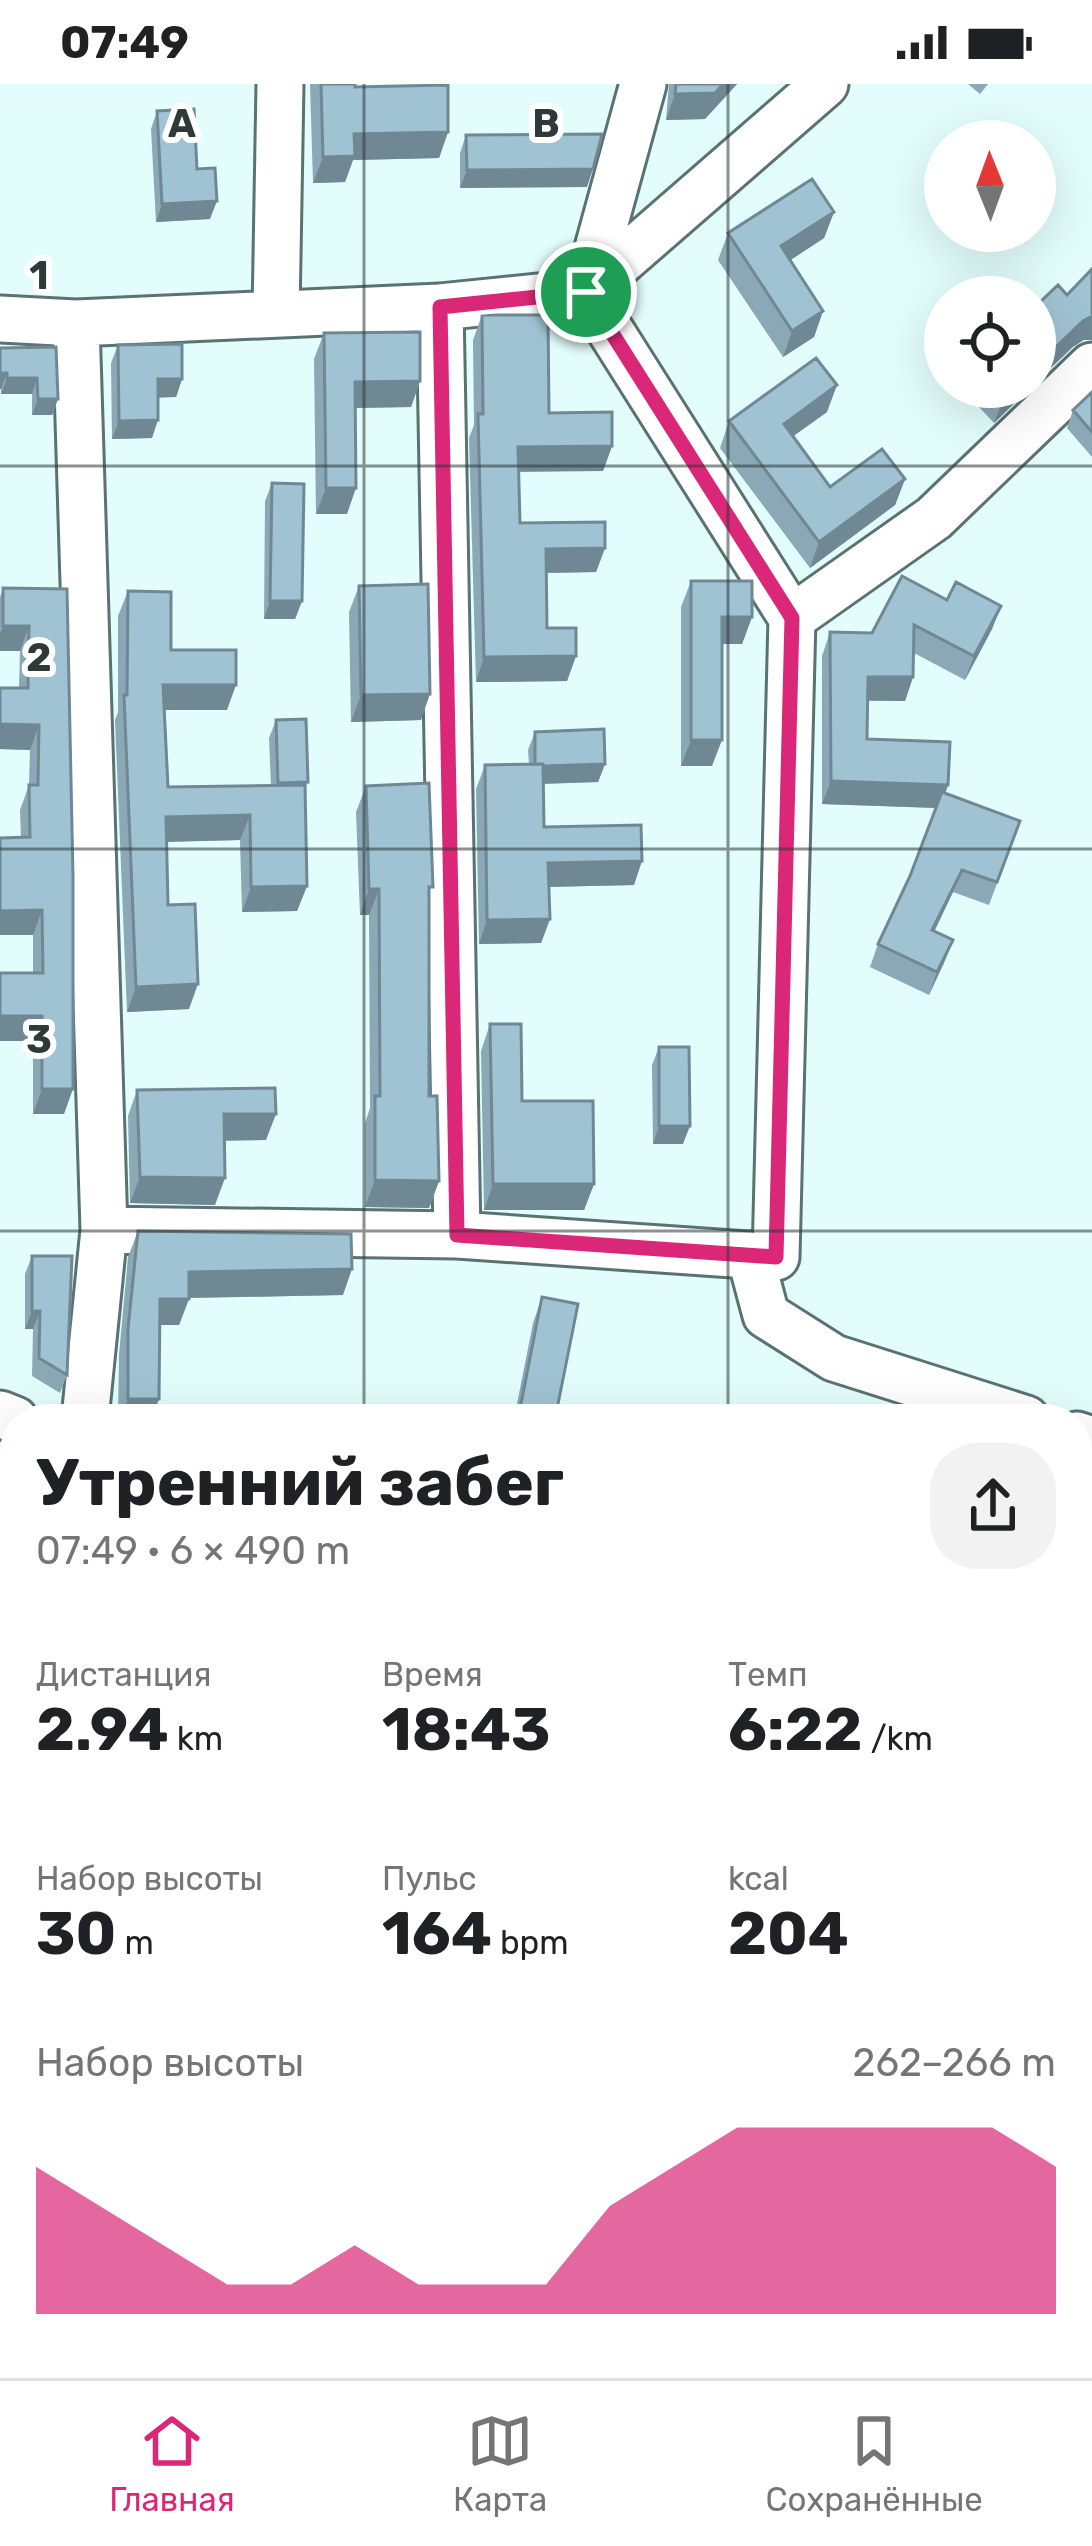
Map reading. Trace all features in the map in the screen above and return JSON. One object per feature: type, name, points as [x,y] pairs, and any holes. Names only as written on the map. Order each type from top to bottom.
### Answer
[{"type":"street","points":[[276,314],[280,84]]},
{"type":"street","points":[[104,1230],[457,1235],[776,1257],[792,618],[586,292],[643,84]]},
{"type":"street","points":[[0,319],[76,323],[440,307],[586,292],[825,84]]},
{"type":"street","points":[[440,307],[457,1235]]},
{"type":"street","points":[[76,323],[104,1230],[87,1404]]},
{"type":"street","points":[[792,618],[934,518],[1092,366]]},
{"type":"street","points":[[750,1256],[766,1315],[834,1358],[979,1404]]},
{"type":"building","points":[[321,84],[448,85],[448,132],[354,134],[355,156],[323,157]]},
{"type":"building","points":[[676,84],[723,84],[715,93],[675,94]]},
{"type":"building","points":[[194,109],[197,169],[215,168],[217,201],[162,204],[157,111]]},
{"type":"building","points":[[602,134],[593,169],[467,170],[466,135]]},
{"type":"building","points":[[812,179],[834,212],[781,246],[823,311],[792,331],[728,233]]},
{"type":"building","points":[[1092,269],[1092,316],[1056,347],[1056,287],[1067,295]]},
{"type":"building","points":[[482,315],[548,315],[549,413],[612,412],[612,446],[518,447],[520,523],[605,522],[605,548],[546,549],[547,628],[576,628],[576,656],[484,657],[478,414],[483,414]]},
{"type":"building","points":[[420,332],[420,381],[355,382],[356,488],[326,488],[324,333]]},
{"type":"building","points":[[182,344],[182,379],[158,379],[158,420],[119,421],[118,345]]},
{"type":"building","points":[[56,347],[58,399],[38,399],[37,378],[7,378],[7,373],[0,373],[0,348]]},
{"type":"building","points":[[816,358],[837,385],[784,424],[830,487],[882,449],[905,479],[819,542],[729,421]]},
{"type":"building","points":[[1092,392],[1092,432],[1073,410]]},
{"type":"building","points":[[272,483],[304,484],[302,601],[270,601]]},
{"type":"building","points":[[902,576],[947,600],[956,582],[1001,606],[974,656],[914,625],[913,677],[868,677],[867,739],[950,742],[948,785],[831,781],[830,632],[872,633]]},
{"type":"building","points":[[691,581],[752,581],[752,617],[722,617],[722,740],[691,740]]},
{"type":"building","points":[[428,584],[430,694],[361,695],[359,586]]},
{"type":"building","points":[[3,588],[67,589],[73,1089],[42,1089],[42,1016],[0,1016],[0,973],[43,973],[42,910],[0,911],[0,838],[30,837],[29,785],[38,785],[39,725],[0,724],[0,688],[28,688],[29,626],[3,626]]},
{"type":"building","points":[[128,591],[171,592],[171,650],[236,650],[236,685],[163,685],[168,787],[305,785],[307,886],[251,887],[250,815],[166,817],[168,905],[195,904],[198,984],[136,987],[124,695]]},
{"type":"building","points":[[306,719],[308,782],[278,783],[276,720]]},
{"type":"building","points":[[604,729],[605,764],[535,764],[535,732]]},
{"type":"building","points":[[543,764],[544,827],[641,825],[642,861],[548,863],[550,919],[487,920],[485,765]]},
{"type":"building","points":[[429,783],[433,887],[429,887],[429,1096],[437,1096],[439,1181],[375,1180],[375,1096],[380,1096],[379,889],[369,889],[366,786]]},
{"type":"building","points":[[942,792],[1020,821],[997,882],[962,870],[932,930],[953,940],[937,972],[878,944]]},
{"type":"building","points":[[490,1024],[521,1024],[522,1101],[593,1101],[594,1184],[493,1184]]},
{"type":"building","points":[[659,1047],[689,1047],[690,1126],[659,1126]]},
{"type":"building","points":[[275,1088],[276,1114],[224,1114],[225,1178],[140,1177],[137,1090]]},
{"type":"building","points":[[138,1231],[351,1234],[352,1269],[189,1272],[189,1299],[160,1299],[159,1399],[128,1399],[128,1329]]},
{"type":"building","points":[[32,1256],[72,1256],[67,1375],[39,1358],[40,1311],[32,1311]]},
{"type":"building","points":[[542,1297],[578,1304],[558,1404],[521,1404]]},
{"type":"route","points":[[586,292],[792,618],[776,1257],[457,1235],[440,307],[586,292]]}]
